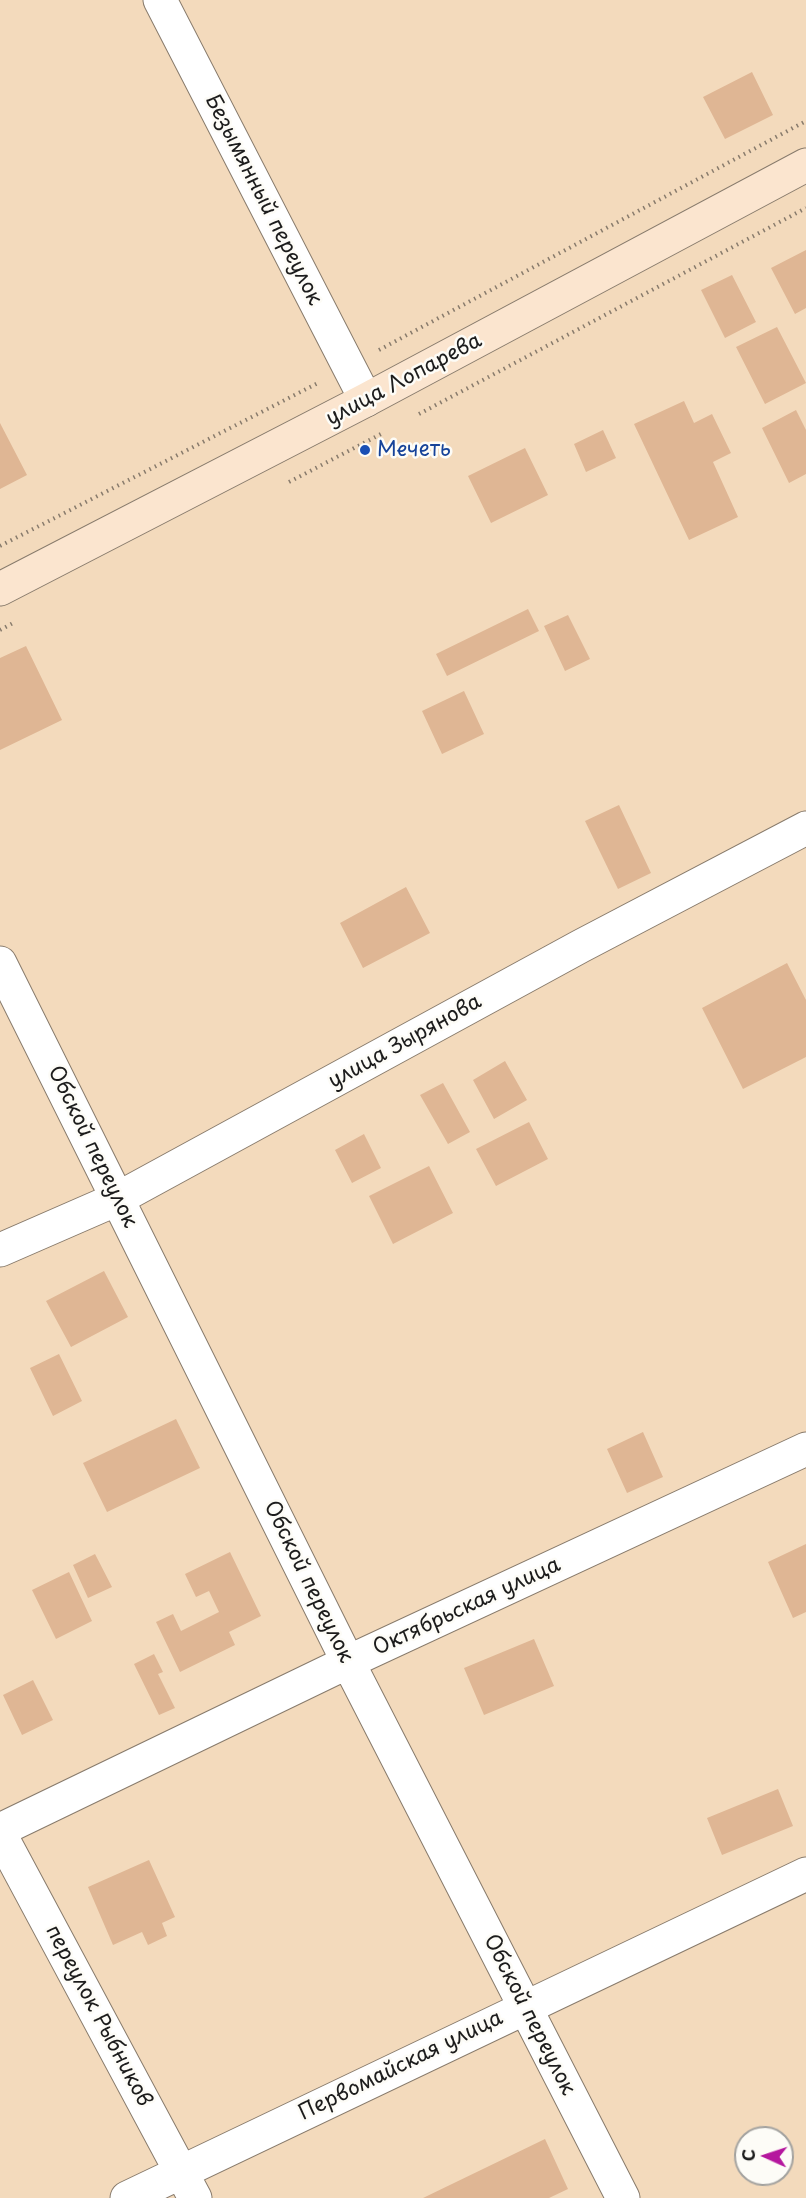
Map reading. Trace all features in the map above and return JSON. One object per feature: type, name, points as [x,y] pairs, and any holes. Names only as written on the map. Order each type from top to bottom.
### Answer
[{"type":"main road","name":"улица Лопарева","points":[[0,589],[366,400],[806,165]]},
{"type":"street","name":"Безымянный переулок","points":[[160,0],[366,400]]},
{"type":"street","name":"улица Зырянова","points":[[0,1250],[117,1198],[581,946],[806,828]]},
{"type":"street","name":"Обской переулок","points":[[0,963],[348,1662],[526,2006],[622,2198]]},
{"type":"street","name":"Октябрьская улица","points":[[0,1830],[348,1662],[806,1449]]},
{"type":"street","name":"переулок Рыбников","points":[[0,1834],[188,2185]]},
{"type":"street","name":"Первомайская улица","points":[[127,2198],[188,2185],[526,2006],[806,1874]]},
{"type":"path","points":[[0,546],[349,367],[806,121]]},
{"type":"building","points":[[752,72],[773,115],[725,139],[703,97]]},
{"type":"building","points":[[806,250],[806,308],[795,314],[771,268]]},
{"type":"building","points":[[732,275],[756,322],[725,338],[701,290]]},
{"type":"building","points":[[777,327],[806,383],[765,404],[736,347]]},
{"type":"building","points":[[684,401],[694,423],[712,414],[731,453],[713,462],[738,517],[689,540],[634,424]]},
{"type":"building","points":[[796,410],[806,430],[806,474],[789,483],[762,428]]},
{"type":"building","points":[[0,423],[27,475],[0,489]]},
{"type":"building","points":[[603,430],[616,458],[586,472],[574,444]]},
{"type":"building","points":[[525,448],[548,495],[491,523],[468,476]]},
{"type":"building","points":[[528,609],[539,631],[447,676],[436,654]]},
{"type":"building","points":[[568,615],[590,659],[565,671],[544,626]]},
{"type":"building","points":[[26,646],[62,720],[0,750],[0,658]]},
{"type":"building","points":[[464,691],[484,734],[442,754],[422,711]]},
{"type":"building","points":[[619,805],[651,873],[618,889],[585,821]]},
{"type":"building","points":[[406,887],[430,933],[363,968],[340,923]]},
{"type":"building","points":[[787,963],[806,1000],[806,1057],[743,1089],[702,1008]]},
{"type":"building","points":[[505,1061],[527,1100],[494,1119],[473,1080]]},
{"type":"building","points":[[443,1083],[470,1132],[448,1144],[420,1095]]},
{"type":"building","points":[[529,1122],[548,1159],[496,1186],[476,1149]]},
{"type":"building","points":[[364,1134],[381,1168],[352,1183],[335,1150]]},
{"type":"building","points":[[429,1166],[453,1213],[393,1244],[369,1196]]},
{"type":"building","points":[[104,1271],[128,1317],[71,1347],[46,1301]]},
{"type":"building","points":[[59,1354],[82,1401],[53,1416],[30,1368]]},
{"type":"building","points":[[176,1419],[200,1468],[107,1512],[83,1463]]},
{"type":"building","points":[[643,1432],[663,1477],[627,1493],[607,1449]]},
{"type":"building","points":[[806,1544],[806,1612],[793,1618],[768,1562]]},
{"type":"building","points":[[230,1552],[261,1616],[229,1632],[235,1645],[180,1672],[156,1622],[173,1614],[181,1631],[219,1612],[209,1591],[196,1597],[185,1574]]},
{"type":"building","points":[[95,1554],[112,1587],[88,1598],[73,1565]]},
{"type":"building","points":[[69,1572],[92,1621],[56,1639],[32,1590]]},
{"type":"building","points":[[534,1639],[554,1686],[484,1715],[464,1668]]},
{"type":"building","points":[[154,1654],[163,1672],[158,1674],[175,1708],[159,1715],[134,1664]]},
{"type":"building","points":[[33,1680],[53,1720],[22,1735],[3,1695]]},
{"type":"building","points":[[778,1789],[793,1826],[722,1855],[707,1818]]},
{"type":"building","points":[[149,1860],[175,1917],[162,1923],[167,1936],[148,1945],[142,1932],[113,1945],[88,1887]]},
{"type":"building","points":[[545,2139],[568,2189],[549,2198],[423,2198]]},
{"type":"place","name":"Мечеть","points":[[365,450]]}]
